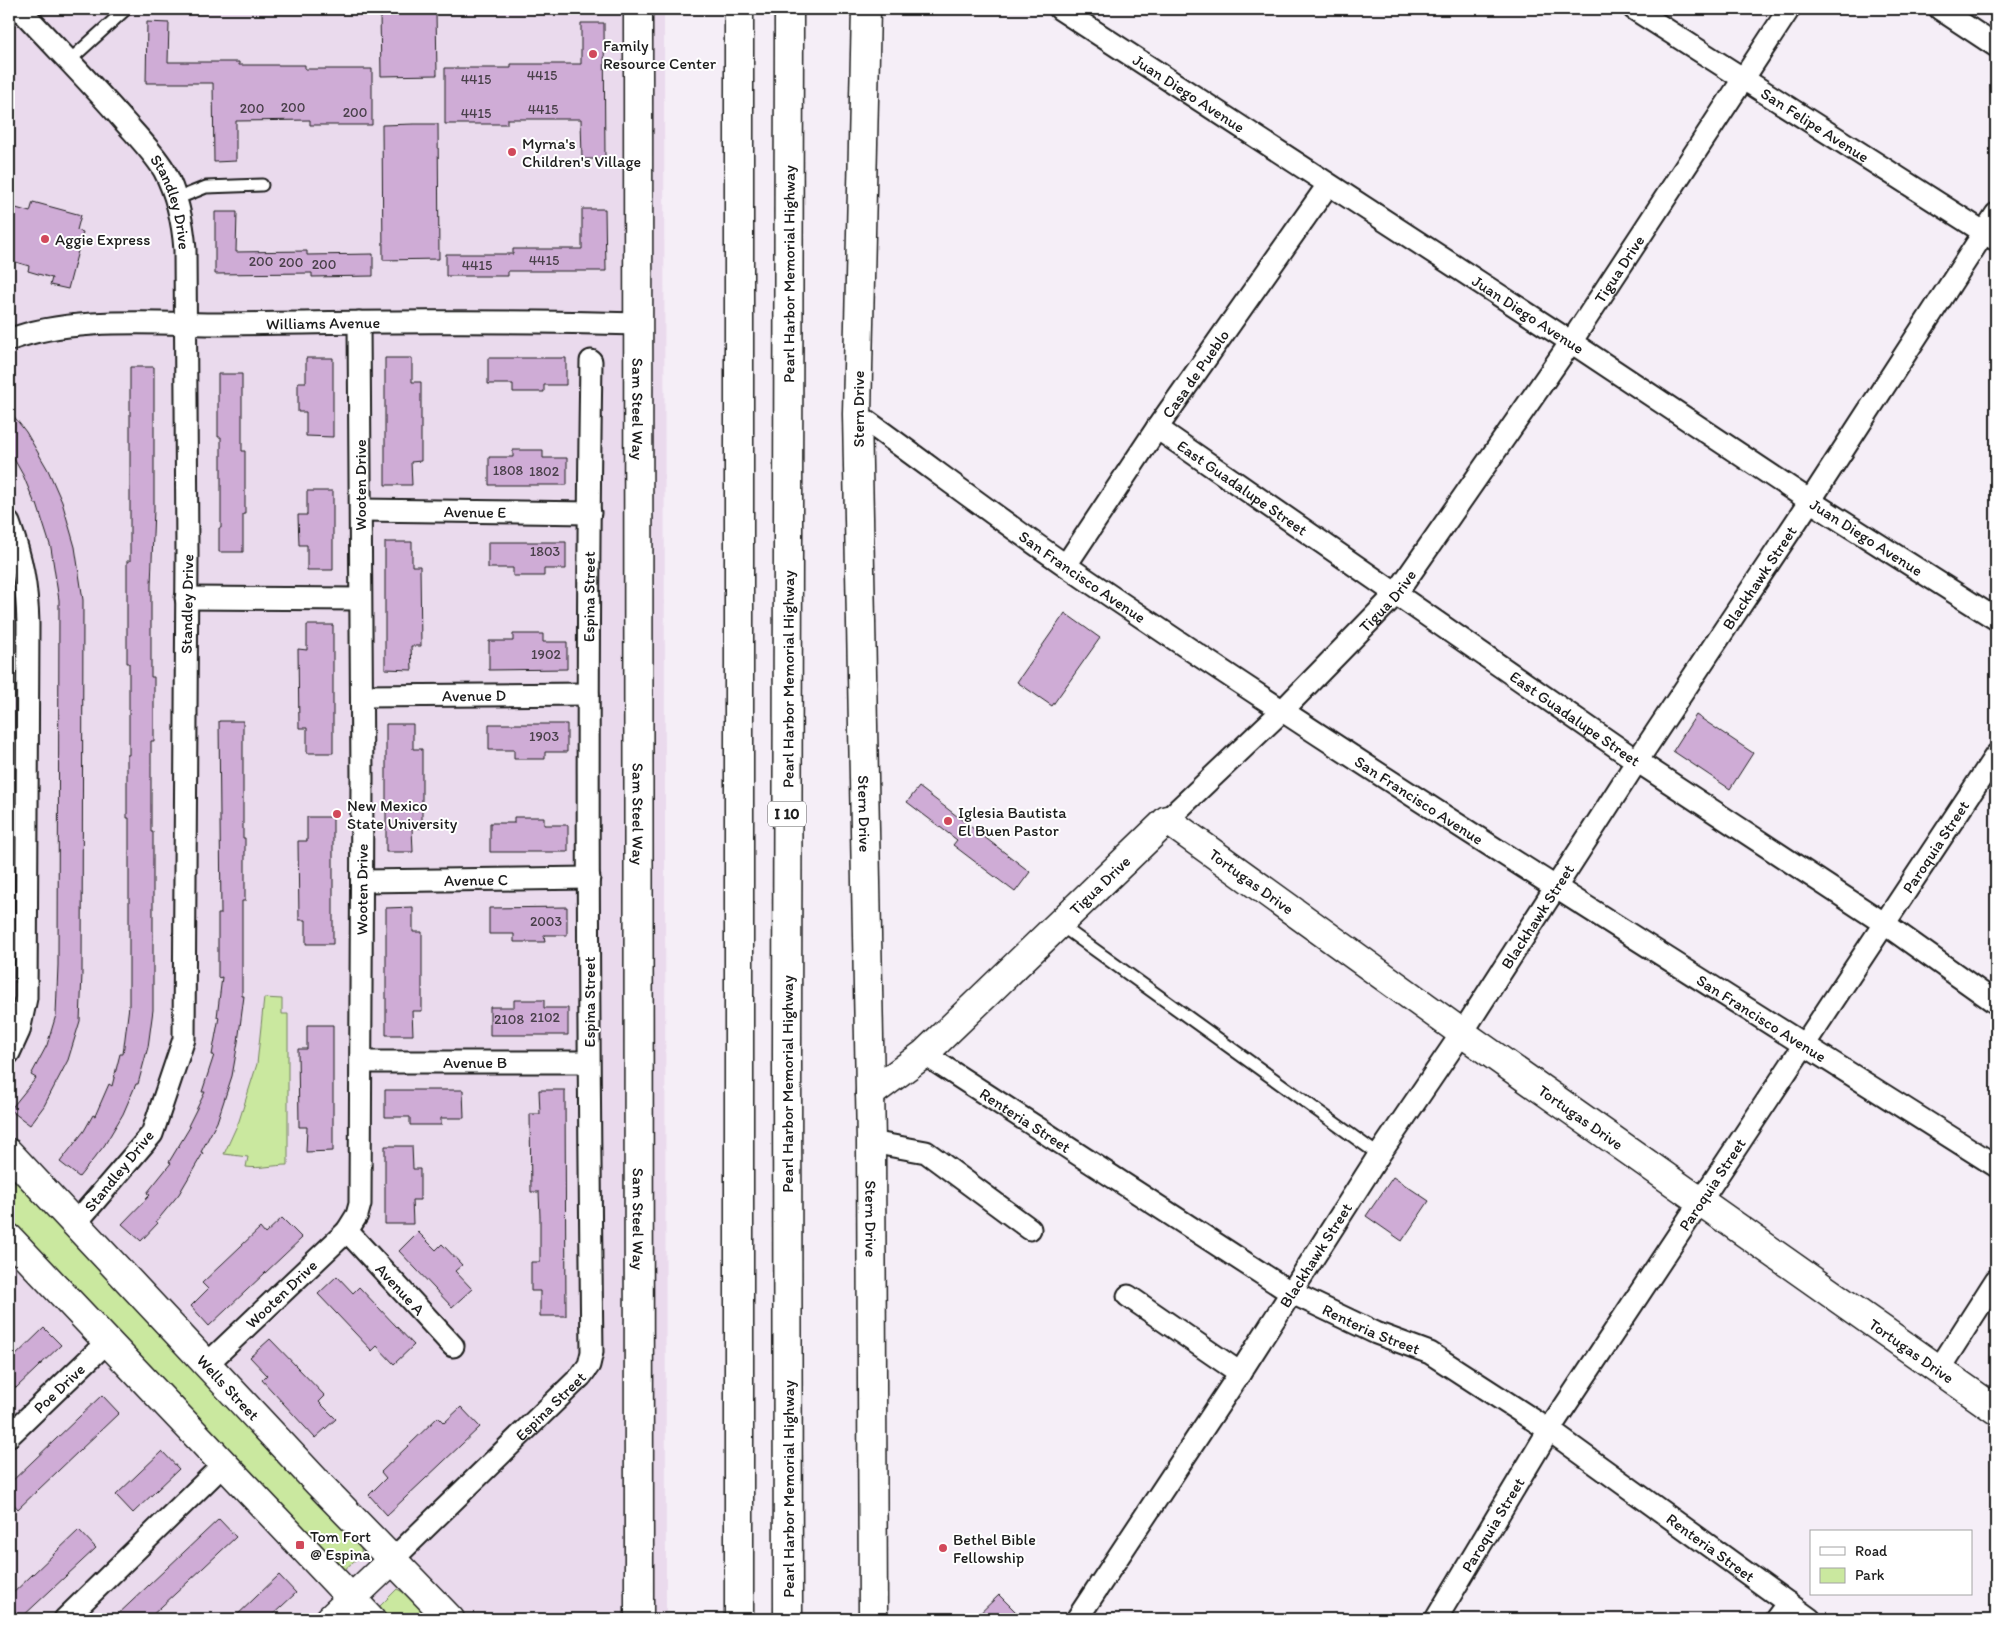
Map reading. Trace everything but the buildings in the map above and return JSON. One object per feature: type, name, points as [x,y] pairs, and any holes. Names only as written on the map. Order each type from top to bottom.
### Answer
[{"type":"main road","name":"Sam Steel Way","points":[[638,9],[639,1619]]},
{"type":"main road","points":[[739,9],[739,1619]]},
{"type":"main road","name":"Pearl Harbor Memorial Highway","points":[[788,1619],[789,9]]},
{"type":"main road","name":"Stern Drive","points":[[866,9],[857,414],[871,1142],[873,1619]]},
{"type":"main road","name":"Tigua Drive","points":[[870,1094],[924,1054],[1167,820]]},
{"type":"main road","name":"Tortugas Drive","points":[[1167,820],[1462,1033],[1996,1410]]},
{"type":"main road","name":"Wells Street","points":[[9,1153],[206,1364],[450,1619]]},
{"type":"main road","points":[[9,1238],[371,1619]]},
{"type":"main road","points":[[330,1619],[392,1560]]},
{"type":"street","name":"Standley Drive","points":[[20,9],[152,153],[164,170],[181,215],[186,250],[184,1039],[152,1134],[75,1224]]},
{"type":"street","name":"San Felipe Avenue","points":[[1634,9],[1990,236]]},
{"type":"street","name":"Tigua Drive","points":[[1167,820],[1282,711],[1396,594],[1570,342],[1789,9]]},
{"type":"street","points":[[1940,9],[1996,46]]},
{"type":"street","name":"Juan Diego Avenue","points":[[1073,12],[1328,185],[1810,501],[1996,619]]},
{"type":"street","name":"Casa de Pueblo","points":[[1066,565],[1157,428],[1328,185]]},
{"type":"street","name":"Blackhawk Street","points":[[1077,1619],[1240,1373],[1379,1155],[1462,1033],[1637,761],[1810,501],[1990,236],[1996,214]]},
{"type":"street","name":"Williams Avenue","points":[[9,340],[27,333],[60,327],[105,324],[359,322],[638,324]]},
{"type":"street","name":"Wooten Drive","points":[[206,1364],[347,1231],[357,1215],[360,1204],[362,696],[359,322]]},
{"type":"street","name":"Espina Street","points":[[392,1560],[581,1376],[589,1365],[592,1352],[588,1062],[588,694],[591,361]]},
{"type":"street","name":"San Francisco Avenue","points":[[857,414],[1066,565],[1282,711],[1554,888],[1996,1166]]},
{"type":"street","name":"East Guadalupe Street","points":[[1157,428],[1637,761],[1885,924],[1996,1003]]},
{"type":"street","name":"Avenue E","points":[[361,510],[590,513]]},
{"type":"street","points":[[9,522],[20,552],[27,587],[28,634],[26,998],[19,1031],[9,1053]]},
{"type":"street","points":[[186,598],[360,599]]},
{"type":"street","name":"Avenue D","points":[[362,696],[588,694]]},
{"type":"street","name":"Paroquia Street","points":[[1436,1619],[1550,1430],[1996,755]]},
{"type":"street","name":"Avenue C","points":[[362,881],[589,878]]},
{"type":"street","name":"Renteria Street","points":[[924,1054],[1290,1292],[1376,1333],[1430,1353],[1550,1430],[1782,1611],[1810,1619]]},
{"type":"street","name":"Avenue B","points":[[361,1062],[588,1062]]},
{"type":"street","points":[[871,1142],[926,1152],[1030,1229]]},
{"type":"street","name":"Avenue A","points":[[347,1231],[453,1346]]},
{"type":"street","points":[[1939,1368],[1996,1280]]},
{"type":"street","points":[[1128,1296],[1240,1373]]},
{"type":"street","name":"Poe Drive","points":[[9,1436],[108,1341]]},
{"type":"street","points":[[65,1619],[224,1464]]},
{"type":"lane","points":[[69,61],[126,9]]},
{"type":"lane","points":[[176,199],[206,187],[262,184]]},
{"type":"lane","points":[[1059,924],[1379,1155]]},
{"type":"shaded area","name":"New Mexico State University","points":[[9,9],[664,9],[666,1619],[9,1619]]},
{"type":"green space","points":[[264,998],[282,999],[282,1014],[288,1014],[288,1165],[246,1167],[248,1157],[224,1154],[239,1121],[257,1064]]},
{"type":"green space","points":[[9,1173],[360,1545],[362,1554],[343,1571],[338,1569],[9,1221]]},
{"type":"green space","points":[[397,1589],[407,1594],[431,1619],[385,1619],[379,1607]]},
{"type":"place","name":"Family Resource Center","points":[[593,54]]},
{"type":"place","name":"Myrna's Children's Village","points":[[512,152]]},
{"type":"place","name":"Aggie Express","points":[[45,239]]},
{"type":"place","name":"New Mexico State University","points":[[337,814]]},
{"type":"place","name":"Iglesia Bautista El Buen Pastor","points":[[948,821]]},
{"type":"place","name":"Tom Fort @ Espina","points":[[300,1545]]},
{"type":"place","name":"Bethel Bible Fellowship","points":[[943,1548]]}]
